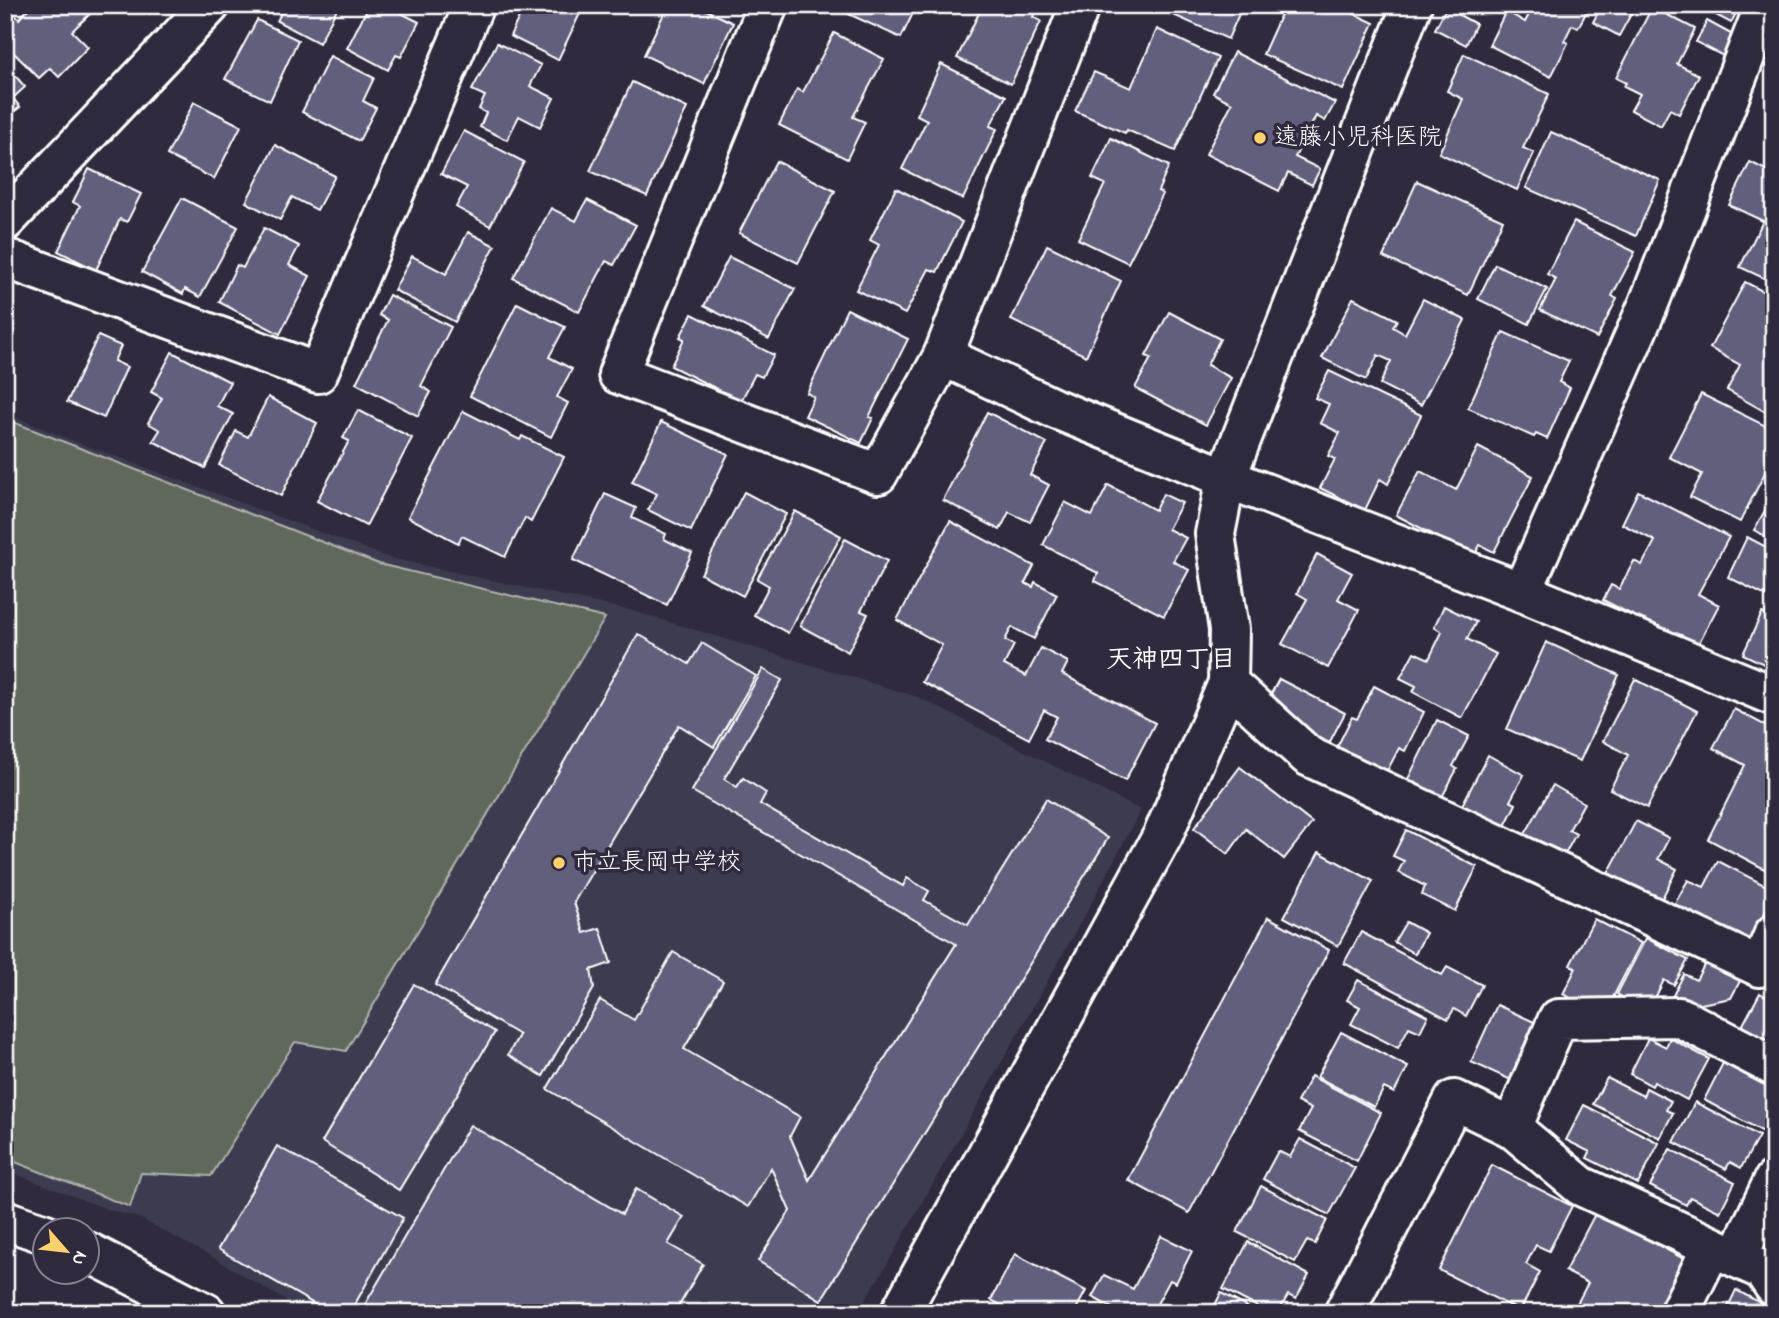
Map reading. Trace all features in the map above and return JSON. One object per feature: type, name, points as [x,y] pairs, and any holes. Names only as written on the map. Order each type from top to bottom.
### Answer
[{"type":"street","points":[[5,221],[210,5]]},
{"type":"street","points":[[5,258],[318,373],[474,5]]},
{"type":"street","points":[[768,5],[618,374],[878,474],[943,356],[1080,5]]},
{"type":"street","points":[[900,1313],[1163,835],[1228,683],[1229,630],[1215,534],[1226,478],[1412,5]]},
{"type":"street","points":[[1521,592],[1649,303],[1765,5]]},
{"type":"street","points":[[943,356],[1053,408],[1521,592],[1774,696]]},
{"type":"street","points":[[1228,683],[1308,756],[1760,967],[1774,934]]},
{"type":"street","points":[[1512,1128],[1558,1019],[1679,1017],[1774,1066]]},
{"type":"street","points":[[1344,1313],[1454,1100],[1512,1128],[1581,1186],[1763,1270],[1774,1286]]},
{"type":"street","points":[[1679,1313],[1774,1181]]},
{"type":"street","points":[[5,1220],[32,1229]]},
{"type":"street","points":[[102,1259],[206,1313]]},
{"type":"shaded area","name":"市立長岡中学校","points":[[5,413],[390,558],[633,611],[918,697],[1141,810],[1085,915],[857,1313],[306,1313],[216,1259],[139,1218],[109,1210],[5,1170]]},
{"type":"green space","points":[[5,419],[379,564],[605,618],[346,1051],[295,1042],[211,1176],[141,1173],[130,1207],[5,1158]]},
{"type":"building","points":[[32,5],[84,5],[91,13],[72,31],[88,47],[59,77],[50,68],[39,78],[5,44],[5,10],[8,7],[19,19]]},
{"type":"building","points":[[285,5],[339,5],[319,43],[277,21]]},
{"type":"building","points":[[369,5],[405,5],[401,13],[419,22],[401,57],[396,55],[388,70],[347,48]]},
{"type":"building","points":[[515,5],[584,5],[558,60],[510,36],[522,11]]},
{"type":"building","points":[[668,5],[696,5],[733,23],[704,84],[644,55]]},
{"type":"building","points":[[829,5],[917,5],[901,38]]},
{"type":"building","points":[[975,5],[1038,5],[1033,17],[1041,21],[1011,84],[957,58],[980,11],[973,8]]},
{"type":"building","points":[[1243,5],[1228,39],[1155,7]]},
{"type":"building","points":[[1285,5],[1346,5],[1344,9],[1374,23],[1343,90],[1263,54]]},
{"type":"building","points":[[1534,5],[1590,5],[1578,28],[1572,25],[1564,41],[1568,43],[1551,77],[1489,45],[1506,11],[1525,22]]},
{"type":"building","points":[[1602,5],[1636,5],[1619,36],[1593,22]]},
{"type":"building","points":[[1697,5],[1740,5],[1731,23]]},
{"type":"building","points":[[1652,7],[1695,29],[1677,64],[1699,75],[1679,114],[1670,109],[1661,126],[1631,110],[1640,94],[1624,86],[1626,83],[1616,78]]},
{"type":"building","points":[[1446,8],[1476,24],[1466,45],[1435,29]]},
{"type":"building","points":[[257,20],[298,40],[270,101],[225,79]]},
{"type":"building","points":[[1707,21],[1740,39],[1729,59],[1696,42]]},
{"type":"building","points":[[1157,29],[1218,58],[1175,151],[1075,111],[1094,72],[1131,88]]},
{"type":"building","points":[[834,33],[884,59],[853,117],[865,122],[847,159],[779,125],[797,89],[803,92]]},
{"type":"building","points":[[497,43],[541,65],[530,86],[554,98],[540,127],[519,116],[507,140],[480,127],[486,113],[479,109],[485,96],[472,90]]},
{"type":"building","name":"遠藤小児科医院","points":[[1234,52],[1335,103],[1325,121],[1316,116],[1295,157],[1320,169],[1312,185],[1288,173],[1279,191],[1206,154],[1232,103],[1213,93]]},
{"type":"building","points":[[1464,54],[1549,94],[1523,148],[1534,153],[1517,190],[1439,153],[1463,99],[1447,91]]},
{"type":"building","points":[[330,56],[374,78],[363,101],[376,108],[359,141],[302,112]]},
{"type":"building","points":[[5,64],[25,87],[13,98],[20,107],[5,119]]},
{"type":"building","points":[[941,64],[1006,96],[990,126],[997,129],[963,199],[902,169],[927,120],[917,115]]},
{"type":"building","points":[[632,82],[687,108],[647,196],[590,171]]},
{"type":"building","points":[[194,102],[241,126],[214,179],[167,155]]},
{"type":"building","points":[[464,131],[524,162],[490,226],[456,207],[467,187],[441,174]]},
{"type":"building","points":[[1551,132],[1660,180],[1636,236],[1526,188]]},
{"type":"building","points":[[1111,138],[1169,166],[1158,191],[1163,194],[1128,263],[1078,239],[1105,184],[1092,178]]},
{"type":"building","points":[[275,145],[335,176],[317,210],[292,197],[280,220],[246,202]]},
{"type":"building","points":[[776,161],[835,191],[798,263],[739,233]]},
{"type":"building","points":[[1750,162],[1774,174],[1774,283],[1740,267],[1763,221],[1729,205]]},
{"type":"building","points":[[89,169],[141,194],[127,222],[120,219],[96,270],[58,251],[80,206],[73,202]]},
{"type":"building","points":[[1417,181],[1503,220],[1468,295],[1383,257]]},
{"type":"building","points":[[896,188],[962,222],[937,272],[929,269],[905,314],[856,290],[879,245],[870,240]]},
{"type":"building","points":[[182,198],[238,227],[200,297],[185,289],[183,294],[142,272]]},
{"type":"building","points":[[587,200],[636,225],[614,265],[606,261],[579,312],[513,278],[551,208],[576,221]]},
{"type":"building","points":[[1574,222],[1635,252],[1612,296],[1617,299],[1597,338],[1540,310],[1556,279],[1547,274]]},
{"type":"building","points":[[264,228],[299,246],[289,265],[310,276],[280,334],[219,302],[237,265],[243,268]]},
{"type":"building","points":[[468,232],[495,246],[455,322],[394,290],[412,256],[446,274]]},
{"type":"building","points":[[1047,245],[1121,281],[1086,356],[1011,320]]},
{"type":"building","points":[[729,257],[795,289],[769,339],[704,306]]},
{"type":"building","points":[[1495,264],[1547,289],[1529,324],[1478,299]]},
{"type":"building","points":[[1745,282],[1774,297],[1774,405],[1769,414],[1727,390],[1740,365],[1710,348]]},
{"type":"building","points":[[389,295],[451,327],[421,386],[431,392],[418,416],[356,383],[388,320],[379,315]]},
{"type":"building","points":[[1353,298],[1397,320],[1393,327],[1405,334],[1423,299],[1465,320],[1421,405],[1380,384],[1391,361],[1378,355],[1366,380],[1322,358]]},
{"type":"building","points":[[517,303],[565,327],[549,357],[572,369],[557,397],[568,403],[551,437],[470,396]]},
{"type":"building","points":[[847,309],[908,339],[869,417],[873,418],[861,443],[805,416],[814,397],[807,393]]},
{"type":"building","points":[[1169,312],[1220,339],[1207,365],[1231,378],[1206,425],[1135,388],[1151,358],[1146,356]]},
{"type":"building","points":[[692,314],[774,355],[762,377],[755,374],[741,401],[671,366],[684,339],[680,337]]},
{"type":"building","points":[[1503,332],[1569,361],[1559,382],[1570,388],[1547,439],[1536,434],[1534,437],[1468,408]]},
{"type":"building","points":[[98,336],[121,346],[114,361],[127,367],[104,418],[67,402]]},
{"type":"building","points":[[172,352],[230,382],[217,406],[233,414],[205,468],[153,441],[160,430],[148,423],[162,398],[151,392]]},
{"type":"building","points":[[1329,371],[1421,415],[1388,484],[1380,479],[1365,510],[1320,488],[1335,459],[1328,456],[1340,433],[1320,423],[1329,404],[1315,398]]},
{"type":"building","points":[[1701,394],[1774,430],[1774,455],[1740,522],[1690,497],[1702,474],[1669,457]]},
{"type":"building","points":[[268,397],[317,423],[281,496],[219,465],[236,431],[248,437]]},
{"type":"building","points":[[358,410],[412,438],[366,526],[317,501],[349,441],[343,438]]},
{"type":"building","points":[[463,411],[520,440],[522,436],[564,457],[531,522],[525,518],[505,557],[462,536],[458,543],[408,517]]},
{"type":"building","points":[[987,412],[1047,443],[1030,475],[1049,485],[1030,522],[1009,512],[1000,530],[943,500]]},
{"type":"building","points":[[661,422],[728,454],[691,531],[648,510],[657,494],[632,482]]},
{"type":"building","points":[[1478,447],[1533,476],[1494,552],[1480,545],[1474,556],[1396,515],[1420,471],[1456,490]]},
{"type":"building","points":[[1108,485],[1155,510],[1163,494],[1182,503],[1168,529],[1186,538],[1173,561],[1189,570],[1164,616],[1095,581],[1098,573],[1043,545],[1065,502],[1092,516]]},
{"type":"building","points":[[1638,491],[1729,537],[1698,594],[1719,605],[1696,648],[1603,600],[1611,585],[1619,589],[1634,561],[1642,565],[1655,541],[1622,524]]},
{"type":"building","points":[[744,492],[786,514],[743,596],[701,574]]},
{"type":"building","points":[[605,494],[636,508],[632,518],[666,534],[664,539],[692,553],[667,605],[573,560]]},
{"type":"building","points":[[1774,497],[1774,541],[1754,530]]},
{"type":"building","points":[[795,511],[841,536],[788,633],[754,615],[769,586],[757,579]]},
{"type":"building","points":[[950,521],[1034,566],[1025,583],[1033,587],[1035,582],[1057,594],[1034,639],[1012,627],[1005,640],[1014,645],[1004,665],[1026,676],[1041,648],[1068,662],[1062,674],[1155,723],[1125,781],[1045,739],[1057,717],[1044,710],[1029,739],[922,682],[942,645],[897,620]]},
{"type":"building","points":[[1747,537],[1774,551],[1774,600],[1728,577]]},
{"type":"building","points":[[845,539],[887,561],[861,611],[868,614],[848,652],[800,626]]},
{"type":"building","points":[[1317,554],[1352,573],[1338,599],[1359,610],[1328,668],[1282,644],[1307,599],[1297,593]]},
{"type":"building","points":[[1444,606],[1476,622],[1467,639],[1496,654],[1462,718],[1413,692],[1416,686],[1400,678],[1414,652],[1429,659],[1442,632],[1434,627]]},
{"type":"building","points":[[1762,613],[1774,618],[1774,669],[1743,654]]},
{"type":"building","points":[[638,634],[689,664],[702,643],[756,676],[714,747],[679,725],[574,902],[584,933],[600,928],[611,963],[591,970],[594,988],[543,1076],[508,1055],[519,1035],[435,985]]},
{"type":"building","points":[[1546,642],[1619,675],[1580,761],[1507,729]]},
{"type":"building","points":[[763,669],[782,680],[724,779],[737,787],[743,778],[766,793],[760,804],[903,886],[907,878],[929,891],[924,900],[968,925],[1046,799],[1108,838],[821,1300],[758,1261],[790,1211],[771,1168],[748,1207],[547,1089],[600,1000],[634,1020],[673,952],[723,981],[684,1049],[800,1117],[790,1136],[809,1180],[956,944],[692,791]]},
{"type":"building","points":[[1279,679],[1345,713],[1326,749],[1266,703]]},
{"type":"building","points":[[1635,679],[1697,711],[1647,808],[1610,789],[1628,755],[1603,741]]},
{"type":"building","points":[[1374,686],[1424,712],[1405,751],[1399,748],[1384,777],[1335,751],[1352,717],[1357,719]]},
{"type":"building","points":[[1734,709],[1774,730],[1774,874],[1708,839],[1745,765],[1713,748]]},
{"type":"building","points":[[1437,720],[1469,736],[1453,766],[1457,769],[1441,799],[1407,781]]},
{"type":"building","points":[[1488,755],[1524,775],[1510,801],[1516,804],[1502,832],[1460,809]]},
{"type":"building","points":[[1240,767],[1312,823],[1284,859],[1246,829],[1228,854],[1194,828]]},
{"type":"building","points":[[1553,785],[1584,803],[1569,830],[1576,834],[1560,863],[1521,841]]},
{"type":"building","points":[[1636,821],[1669,838],[1658,859],[1677,869],[1658,906],[1606,877]]},
{"type":"building","points":[[1406,830],[1477,867],[1455,911],[1422,895],[1425,886],[1398,872],[1404,861],[1393,856]]},
{"type":"building","points":[[1319,852],[1373,881],[1338,946],[1284,917]]},
{"type":"building","points":[[1718,861],[1774,890],[1774,895],[1749,944],[1674,905],[1688,880],[1704,887]]},
{"type":"building","points":[[1268,917],[1329,950],[1189,1213],[1128,1180]]},
{"type":"building","points":[[1594,919],[1641,943],[1608,1007],[1589,998],[1586,1006],[1563,994],[1576,968],[1570,965]]},
{"type":"building","points":[[1406,922],[1426,933],[1415,954],[1394,942]]},
{"type":"building","points":[[1361,932],[1442,975],[1447,967],[1482,985],[1466,1016],[1454,1009],[1448,1019],[1344,963]]},
{"type":"building","points":[[1646,938],[1688,960],[1674,985],[1664,980],[1653,1002],[1642,1008],[1617,994]]},
{"type":"building","points":[[1706,962],[1740,981],[1731,998],[1686,1007],[1671,999],[1684,974],[1696,980]]},
{"type":"building","points":[[1358,980],[1428,1016],[1420,1032],[1409,1027],[1398,1048],[1351,1024],[1360,1007],[1347,1000]]},
{"type":"building","points":[[414,984],[495,1032],[399,1190],[322,1142]]},
{"type":"building","points":[[1760,993],[1774,1001],[1774,1048],[1740,1030]]},
{"type":"building","points":[[1497,1005],[1545,1027],[1520,1084],[1471,1062]]},
{"type":"building","points":[[1341,1032],[1408,1067],[1394,1093],[1384,1088],[1374,1107],[1317,1077]]},
{"type":"building","points":[[1648,1038],[1666,1047],[1670,1038],[1709,1059],[1687,1100],[1654,1082],[1652,1086],[1630,1074]]},
{"type":"building","points":[[1723,1063],[1774,1090],[1774,1126],[1769,1135],[1704,1100]]},
{"type":"building","points":[[1311,1076],[1381,1113],[1357,1161],[1299,1131],[1311,1109],[1297,1102]]},
{"type":"building","points":[[1607,1078],[1643,1096],[1646,1088],[1671,1101],[1666,1110],[1673,1113],[1660,1138],[1593,1104]]},
{"type":"building","points":[[1695,1102],[1759,1136],[1741,1168],[1730,1162],[1726,1169],[1674,1142]]},
{"type":"building","points":[[1584,1105],[1659,1143],[1638,1184],[1587,1158],[1590,1152],[1566,1140]]},
{"type":"building","points":[[470,1125],[622,1214],[636,1189],[684,1217],[668,1244],[703,1264],[675,1313],[360,1313]]},
{"type":"building","points":[[1300,1139],[1355,1168],[1329,1215],[1263,1179],[1278,1151],[1290,1157]]},
{"type":"building","points":[[277,1146],[403,1218],[350,1313],[330,1313],[218,1249]]},
{"type":"building","points":[[1670,1149],[1735,1182],[1720,1212],[1690,1197],[1686,1205],[1650,1186]]},
{"type":"building","points":[[1492,1165],[1572,1206],[1549,1251],[1536,1245],[1526,1264],[1540,1272],[1520,1311],[1439,1270]]},
{"type":"building","points":[[1261,1186],[1327,1220],[1315,1244],[1307,1241],[1295,1262],[1237,1232]]},
{"type":"building","points":[[1596,1212],[1688,1261],[1661,1313],[1572,1313],[1588,1283],[1565,1271]]},
{"type":"building","points":[[1161,1236],[1192,1251],[1176,1283],[1170,1280],[1152,1313],[1121,1313],[1092,1297],[1104,1275],[1133,1289]]},
{"type":"building","points":[[1248,1242],[1309,1275],[1296,1299],[1288,1295],[1278,1313],[1269,1313],[1223,1289]]},
{"type":"building","points":[[1015,1254],[1086,1291],[1074,1313],[1060,1309],[1058,1313],[1016,1313],[991,1300]]},
{"type":"building","points":[[1736,1290],[1774,1310],[1774,1313],[1725,1313]]},
{"type":"building","points":[[1221,1293],[1258,1313],[1211,1313]]},
{"type":"place","name":"遠藤小児科医院","points":[[1260,138]]},
{"type":"place","name":"市立長岡中学校","points":[[559,863]]},
{"type":"district","name":"天神四丁目","points":[[1171,661]]}]
